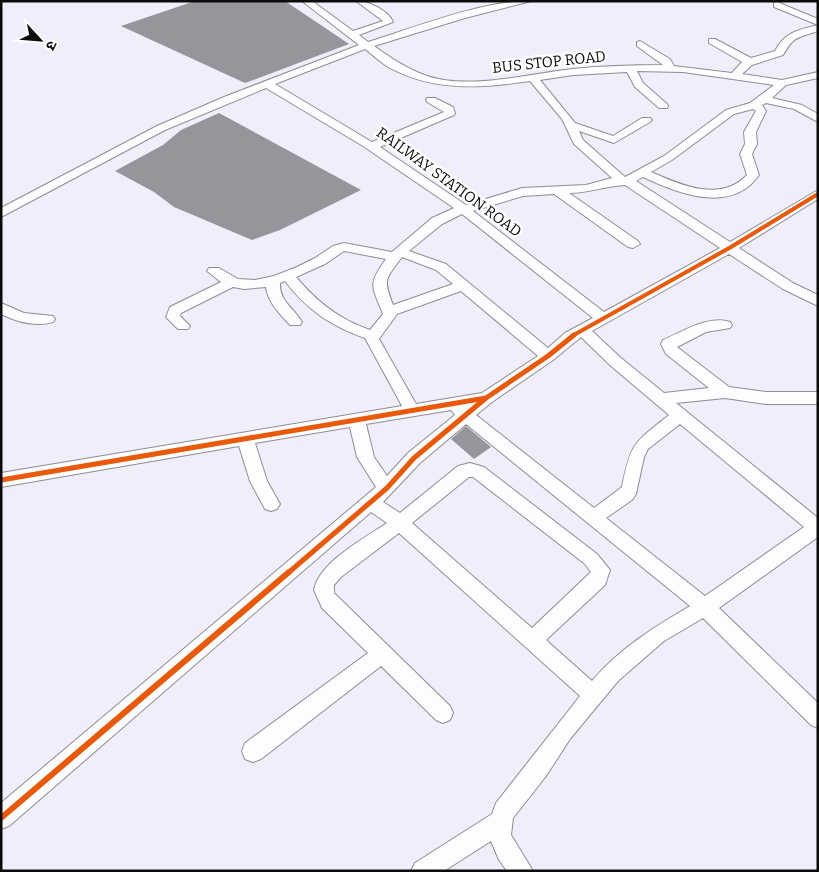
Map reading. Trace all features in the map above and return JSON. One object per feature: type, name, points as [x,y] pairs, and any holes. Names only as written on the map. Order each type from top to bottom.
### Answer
[{"type":"street","name":"BUS STOP ROAD","points":[[306,1],[393,65],[425,79],[440,82],[488,84],[573,72],[630,68],[670,68],[782,83],[818,75]]},
{"type":"street","points":[[353,34],[388,22],[360,1]]},
{"type":"street","points":[[484,1],[493,8]]},
{"type":"street","points":[[1,212],[162,128],[213,105],[367,45],[493,8],[527,1]]},
{"type":"street","points":[[777,5],[818,22]]},
{"type":"street","points":[[736,77],[740,67],[779,53],[790,38],[818,28]]},
{"type":"street","points":[[712,41],[750,62]]},
{"type":"street","points":[[640,44],[666,61],[670,68]]},
{"type":"street","points":[[630,68],[639,85],[663,106]]},
{"type":"street","points":[[533,78],[571,125],[578,142],[624,180],[732,247],[788,286],[818,301]]},
{"type":"street","points":[[412,411],[372,343],[373,336],[387,321],[390,311],[379,286],[380,277],[397,255],[437,221],[449,214],[522,192],[587,189],[624,180],[643,173],[668,158],[730,112],[759,102],[782,83]]},
{"type":"street","name":"RAILWAY STATION ROAD","points":[[267,84],[372,146],[464,210],[604,319]]},
{"type":"street","points":[[372,146],[450,113],[449,109],[431,100]]},
{"type":"street","points":[[759,102],[798,107],[818,119]]},
{"type":"street","points":[[643,173],[682,190],[704,194],[727,193],[746,183],[752,175],[746,154],[751,144],[750,132],[762,111],[759,107],[759,102]]},
{"type":"street","points":[[571,125],[614,140],[646,120]]},
{"type":"street","points":[[556,190],[633,244]]},
{"type":"street","points":[[1,818],[387,488],[414,458],[486,398],[548,356],[570,337],[732,247],[818,194]]},
{"type":"street","points":[[214,271],[233,282],[243,284],[273,281],[288,276],[344,247],[431,262],[441,267],[548,356]]},
{"type":"street","points":[[288,276],[315,308],[340,324],[373,336]]},
{"type":"street","points":[[273,281],[274,297],[295,322]]},
{"type":"street","points":[[183,326],[173,316],[175,310],[233,282]]},
{"type":"street","points":[[390,311],[463,285]]},
{"type":"street","points":[[1,308],[25,319],[48,319]]},
{"type":"street","points":[[725,325],[703,328],[668,344],[671,350],[725,392]]},
{"type":"street","points":[[521,871],[500,835],[500,822],[504,811],[538,768],[563,732],[611,674],[632,654],[657,635],[705,607],[817,528],[616,362],[582,330]]},
{"type":"street","points":[[661,399],[725,392],[766,398],[818,398]]},
{"type":"street","points":[[1,480],[486,398]]},
{"type":"street","points":[[450,404],[705,607],[818,718]]},
{"type":"street","points":[[594,517],[626,495],[630,489],[637,451],[647,439],[680,415]]},
{"type":"street","points":[[357,420],[360,446],[365,459],[387,488]]},
{"type":"street","points":[[245,439],[257,478],[271,504]]},
{"type":"street","points":[[443,713],[329,602],[324,596],[324,587],[326,580],[334,572],[400,523],[456,477],[470,470],[478,472],[591,559],[601,570],[598,579],[532,641]]},
{"type":"street","points":[[370,502],[400,523],[593,695]]},
{"type":"street","points":[[253,751],[382,654]]},
{"type":"street","points":[[423,871],[500,822]]},
{"type":"building","points":[[195,1],[285,1],[349,44],[245,83],[121,26]]},
{"type":"building","points":[[219,113],[361,190],[280,230],[252,240],[174,207],[154,192],[115,171],[163,145],[181,130]]},
{"type":"building","points":[[466,426],[491,447],[474,459],[451,439]]},
{"type":"cycle path","points":[[1,480],[486,398],[548,356],[570,337],[731,247],[818,194]]},
{"type":"cycle path","points":[[1,818],[387,488],[414,458],[486,398]]}]
